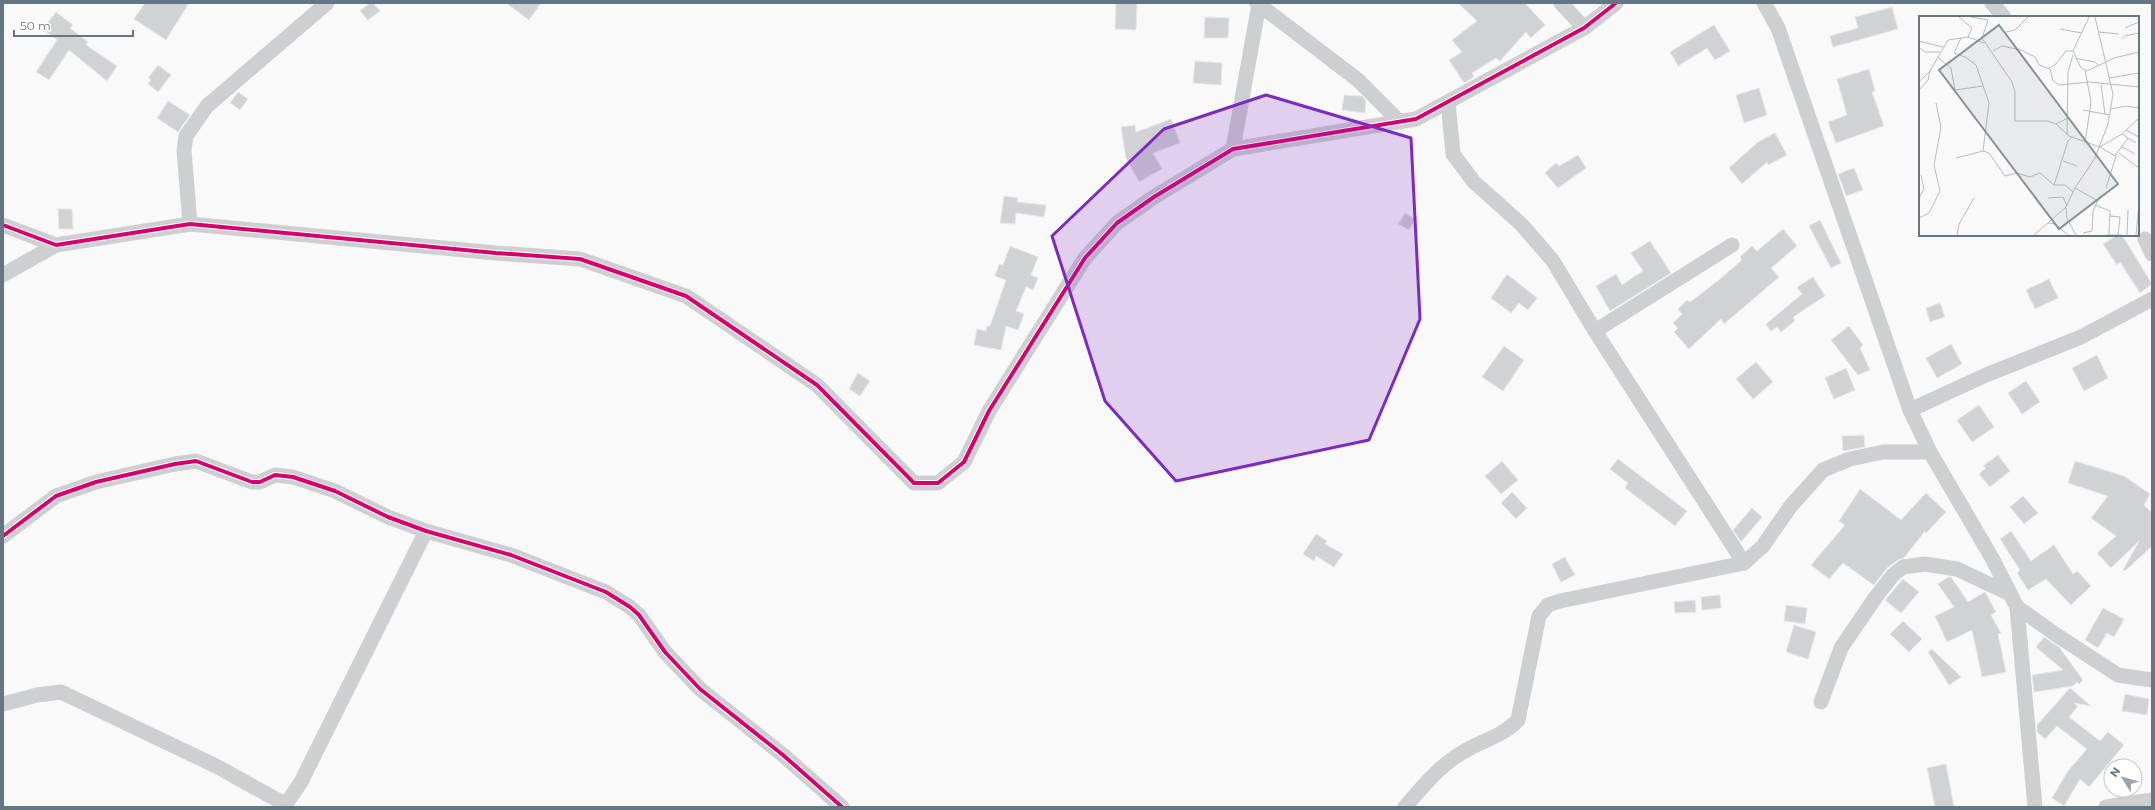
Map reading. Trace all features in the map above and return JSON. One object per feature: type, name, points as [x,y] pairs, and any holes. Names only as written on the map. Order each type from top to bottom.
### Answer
[{"type":"street","points":[[190,224],[184,150],[186,136],[207,106],[327,3]]},
{"type":"street","points":[[1561,3],[1584,28]]},
{"type":"street","points":[[3,275],[56,245],[190,224],[580,258],[686,296],[817,385],[914,483],[938,483],[964,462],[989,411],[1085,258],[1117,223],[1154,197],[1233,149],[1416,119],[1584,28],[1616,3]]},
{"type":"street","points":[[1764,3],[1778,28],[1910,410],[1930,452],[1992,558],[2017,607],[2035,807]]},
{"type":"street","points":[[1992,3],[2003,16]]},
{"type":"street","points":[[1233,149],[1258,4],[1358,80],[1399,121]]},
{"type":"street","points":[[1448,102],[1452,154],[1474,182],[1522,224],[1554,261],[1595,331],[1744,563]]},
{"type":"street","points":[[3,225],[56,245]]},
{"type":"street","points":[[2145,239],[2152,254]]},
{"type":"street","points":[[1595,331],[1732,245]]},
{"type":"street","points":[[1910,410],[1986,375],[2081,337],[2152,299]]},
{"type":"street","points":[[1406,807],[1429,778],[1464,751],[1509,730],[1518,720],[1539,616],[1548,605],[1560,600],[1744,563],[1762,546],[1790,507],[1823,470],[1850,459],[1883,452],[1930,452]]},
{"type":"street","points":[[3,536],[56,496],[96,482],[196,461],[252,482],[260,482],[275,475],[293,477],[335,491],[388,517],[426,531],[511,555],[606,592],[630,607],[639,615],[665,652],[700,689],[783,755],[842,807]]},
{"type":"street","points":[[3,704],[37,695],[61,692],[216,766],[284,803],[288,801],[301,782],[426,531]]},
{"type":"street","points":[[1821,702],[1841,648],[1875,598],[1893,575],[1902,567],[1925,564],[1957,570],[2010,594]]},
{"type":"street","points":[[2017,607],[2118,675],[2152,680]]},
{"type":"street","points":[[2106,807],[2152,800]]},
{"type":"highlighted area","points":[[1266,95],[1411,138],[1420,319],[1369,440],[1176,481],[1105,401],[1052,236],[1164,129]]},
{"type":"building","points":[[145,3],[189,3],[166,40],[134,19]]},
{"type":"building","points":[[370,3],[373,3],[380,11],[368,20],[360,11]]},
{"type":"building","points":[[506,3],[541,3],[529,20]]},
{"type":"building","points":[[1116,3],[1137,3],[1136,30],[1115,29]]},
{"type":"building","points":[[1458,3],[1525,3],[1545,25],[1531,38],[1526,32],[1500,61],[1496,58],[1472,73],[1474,77],[1464,83],[1449,60],[1462,52],[1452,40],[1477,21]]},
{"type":"building","points":[[1892,7],[1898,29],[1833,47],[1830,36],[1858,28],[1855,17]]},
{"type":"building","points":[[56,12],[73,25],[70,28],[88,42],[86,45],[117,66],[107,81],[69,50],[49,80],[36,72],[57,40],[43,29]]},
{"type":"building","points":[[1205,17],[1229,18],[1228,38],[1204,38]]},
{"type":"building","points":[[1714,25],[1730,51],[1715,60],[1707,48],[1678,66],[1670,52]]},
{"type":"building","points":[[1195,61],[1222,63],[1221,85],[1193,83]]},
{"type":"building","points":[[158,65],[171,75],[158,92],[148,84],[151,80],[148,78]]},
{"type":"building","points":[[1869,69],[1875,91],[1872,92],[1884,126],[1836,143],[1828,122],[1847,115],[1837,79]]},
{"type":"building","points":[[1759,88],[1767,115],[1744,123],[1736,95]]},
{"type":"building","points":[[238,92],[248,99],[240,110],[230,103]]},
{"type":"building","points":[[1344,95],[1362,96],[1366,101],[1365,113],[1342,110]]},
{"type":"building","points":[[168,101],[190,115],[178,132],[157,118]]},
{"type":"building","points":[[1171,119],[1180,143],[1153,153],[1162,169],[1139,182],[1126,158],[1121,127],[1135,125],[1136,132]]},
{"type":"building","points":[[1775,133],[1787,155],[1768,165],[1767,162],[1742,184],[1729,168],[1758,142]]},
{"type":"building","points":[[1578,155],[1586,168],[1558,188],[1545,173],[1556,163],[1559,166]]},
{"type":"building","points":[[1854,168],[1863,190],[1846,196],[1838,174]]},
{"type":"building","points":[[1004,196],[1018,198],[1017,202],[1046,205],[1044,217],[1016,213],[1015,224],[1000,223]]},
{"type":"building","points":[[58,209],[72,209],[73,229],[59,229]]},
{"type":"building","points":[[1405,213],[1415,219],[1409,230],[1398,224]]},
{"type":"building","points":[[1820,220],[1841,263],[1831,268],[1809,226]]},
{"type":"building","points":[[1783,229],[1797,246],[1771,268],[1779,277],[1724,324],[1721,319],[1689,349],[1674,332],[1678,328],[1673,323],[1682,314],[1678,309],[1687,300],[1690,302],[1719,280],[1742,260],[1740,257],[1752,246],[1757,251]]},
{"type":"building","points":[[2116,236],[2123,236],[2152,284],[2140,293],[2120,262],[2117,265],[2103,244]]},
{"type":"building","points":[[1650,241],[1671,273],[1610,311],[1596,286],[1616,274],[1622,285],[1643,271],[1631,253]]},
{"type":"building","points":[[1010,246],[1038,257],[1031,275],[1038,278],[1033,290],[1026,287],[1016,311],[1024,314],[1018,330],[1006,326],[1001,350],[974,345],[977,329],[986,331],[987,326],[990,326],[1006,280],[995,276],[999,264],[1003,265]]},
{"type":"building","points":[[1507,274],[1537,298],[1528,310],[1519,303],[1511,313],[1491,298]]},
{"type":"building","points":[[1813,277],[1825,296],[1793,317],[1795,321],[1781,332],[1777,327],[1771,331],[1766,324],[1802,294],[1797,287]]},
{"type":"building","points":[[2049,279],[2058,298],[2035,309],[2026,290]]},
{"type":"building","points":[[1940,303],[1945,317],[1930,322],[1926,308]]},
{"type":"building","points":[[1849,326],[1863,345],[1860,348],[1870,370],[1858,375],[1831,340]]},
{"type":"building","points":[[1951,344],[1962,364],[1937,378],[1926,358]]},
{"type":"building","points":[[1504,346],[1524,360],[1503,391],[1482,377]]},
{"type":"building","points":[[2097,355],[2108,378],[2084,391],[2072,368]]},
{"type":"building","points":[[1756,362],[1773,382],[1753,399],[1736,379]]},
{"type":"building","points":[[1846,368],[1855,390],[1834,399],[1825,378]]},
{"type":"building","points":[[858,373],[870,381],[860,396],[849,389]]},
{"type":"building","points":[[2026,381],[2040,402],[2022,414],[2008,393]]},
{"type":"building","points":[[1979,405],[1994,427],[1972,442],[1957,420]]},
{"type":"building","points":[[1864,435],[1865,447],[1843,451],[1842,436]]},
{"type":"building","points":[[1998,455],[2010,471],[1990,487],[1979,474],[1986,468],[1983,466]]},
{"type":"building","points":[[1618,459],[1687,511],[1675,526],[1625,488],[1628,483],[1610,469]]},
{"type":"building","points":[[1502,461],[1518,480],[1501,494],[1485,476]]},
{"type":"building","points":[[2075,461],[2124,476],[2150,494],[2144,505],[2152,513],[2152,546],[2125,571],[2123,570],[2139,541],[2111,568],[2097,553],[2116,536],[2091,518],[2108,496],[2068,483]]},
{"type":"building","points":[[1860,489],[1901,520],[1926,493],[1946,512],[1926,533],[1925,531],[1904,558],[1898,560],[1887,568],[1874,585],[1843,563],[1829,579],[1811,565],[1845,525],[1839,521]]},
{"type":"building","points":[[1512,492],[1527,508],[1516,519],[1501,503]]},
{"type":"building","points":[[2023,496],[2038,513],[2024,524],[2010,507]]},
{"type":"building","points":[[1752,508],[1762,517],[1741,542],[1733,530]]},
{"type":"building","points":[[2011,531],[2031,561],[2054,545],[2073,574],[2077,571],[2091,586],[2071,605],[2046,579],[2028,590],[2017,573],[2020,570],[2000,539]]},
{"type":"building","points":[[1316,534],[1327,541],[1325,544],[1343,554],[1334,567],[1316,556],[1314,561],[1303,554]]},
{"type":"building","points":[[1565,557],[1575,575],[1561,582],[1552,564]]},
{"type":"building","points":[[1948,577],[1951,577],[1968,602],[1985,592],[1996,612],[1991,615],[2001,633],[1998,634],[2006,672],[1982,677],[1972,630],[1947,642],[1935,616],[1954,607],[1938,584]]},
{"type":"building","points":[[1903,579],[1919,592],[1901,613],[1885,600]]},
{"type":"building","points":[[1720,595],[1721,608],[1702,610],[1701,597]]},
{"type":"building","points":[[1695,600],[1696,612],[1675,613],[1674,602]]},
{"type":"building","points":[[1786,605],[1807,608],[1805,624],[1784,621]]},
{"type":"building","points":[[2103,608],[2124,619],[2114,637],[2107,633],[2098,648],[2085,640]]},
{"type":"building","points":[[1903,621],[1922,639],[1909,652],[1890,634]]},
{"type":"building","points":[[1794,625],[1816,632],[1808,659],[1786,652]]},
{"type":"building","points":[[2044,637],[2059,647],[2083,680],[2079,684],[2077,682],[2073,686],[2034,692],[2032,675],[2063,670],[2036,647]]},
{"type":"building","points":[[1932,649],[1961,677],[1949,685],[1928,652]]},
{"type":"building","points":[[2070,688],[2091,706],[2074,703],[2078,706],[2069,717],[2100,741],[2108,732],[2124,745],[2113,758],[2103,758],[2103,770],[2089,787],[2080,779],[2064,806],[2052,798],[2068,771],[2087,749],[2057,726],[2045,739],[2037,732],[2037,725]]},
{"type":"building","points":[[2125,694],[2149,699],[2147,715],[2122,711]]},
{"type":"building","points":[[1946,764],[1954,807],[1935,807],[1927,768]]},
{"type":"cycle path","points":[[3,225],[56,245],[190,224],[496,253],[580,259],[686,296],[817,385],[914,483],[938,483],[964,462],[989,411],[1085,258],[1117,223],[1154,197],[1233,149],[1416,119],[1584,28],[1616,3]]},
{"type":"cycle path","points":[[3,536],[56,496],[96,482],[175,464],[196,461],[252,482],[260,482],[275,475],[293,477],[335,491],[388,517],[426,531],[511,555],[606,592],[630,607],[639,615],[665,652],[700,689],[783,755],[842,807]]}]
